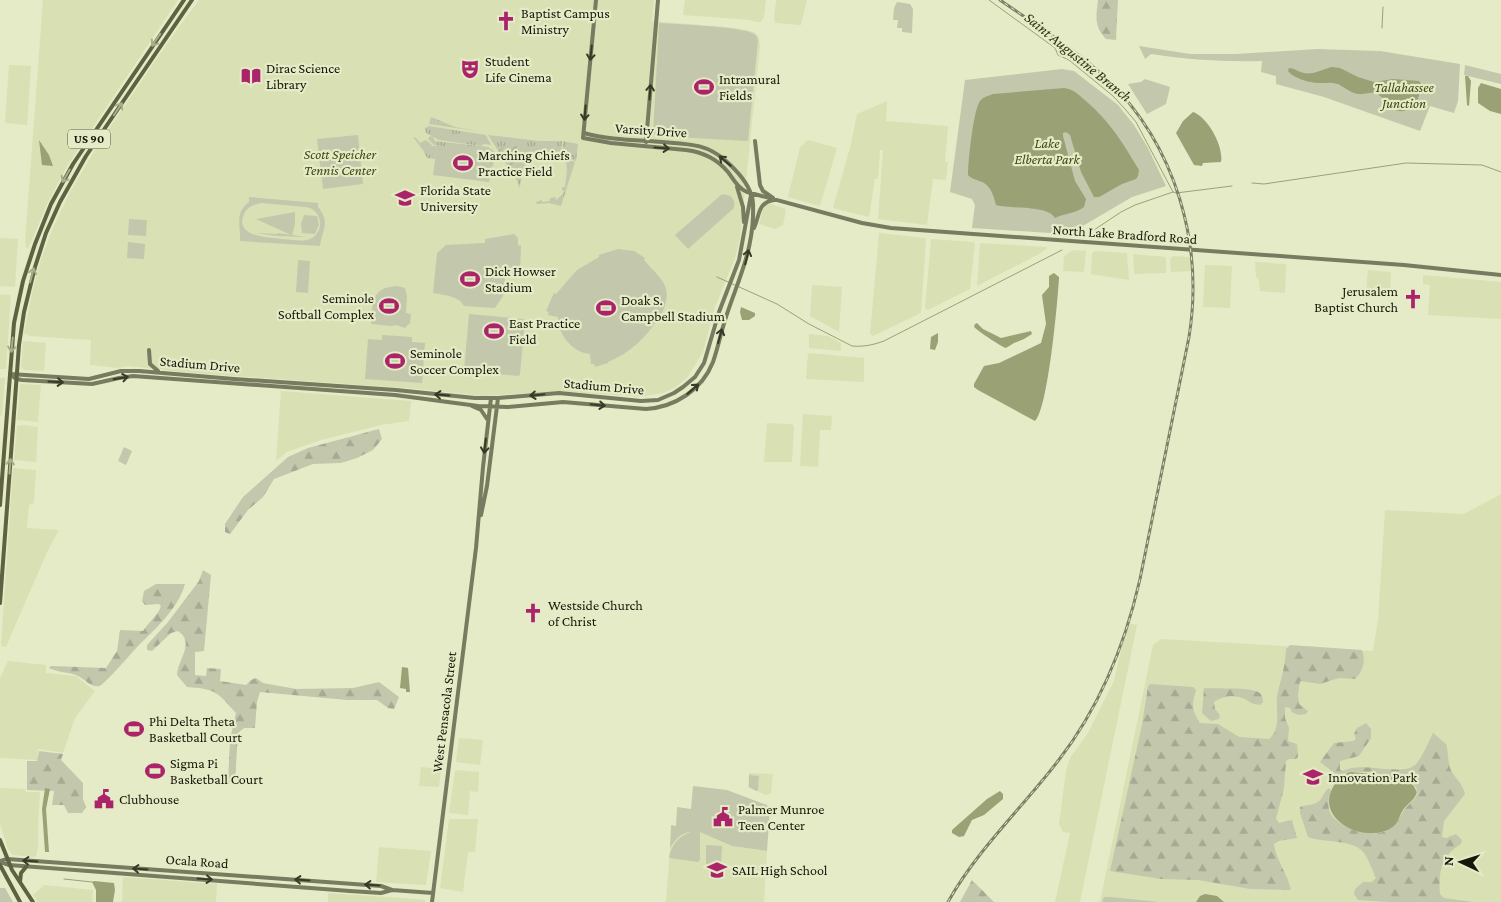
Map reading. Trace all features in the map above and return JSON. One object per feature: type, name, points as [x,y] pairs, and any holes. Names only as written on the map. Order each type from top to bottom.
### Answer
[{"type":"main road","name":"US 90","points":[[0,505],[14,323],[23,281],[34,244],[51,204],[78,155],[184,0]]},
{"type":"main road","name":"US 90","points":[[0,603],[21,330],[30,284],[40,250],[54,216],[86,156],[193,0]]},
{"type":"main road","points":[[583,135],[596,0]]},
{"type":"main road","points":[[646,146],[658,0]]},
{"type":"main road","name":"Varsity Drive","points":[[583,135],[689,143],[712,151],[732,167],[751,193]]},
{"type":"main road","name":"Varsity Drive","points":[[583,135],[611,143],[686,150],[704,154],[718,163],[744,191],[751,193]]},
{"type":"main road","points":[[755,141],[760,185],[764,192],[777,200]]},
{"type":"main road","points":[[736,184],[743,207],[744,236]]},
{"type":"main road","name":"Stadium Drive","points":[[10,374],[90,379],[121,371],[160,372],[228,379],[491,398],[559,393],[647,402],[669,396],[678,391],[692,380],[704,363],[734,275],[744,236],[751,193]]},
{"type":"main road","name":"Stadium Drive","points":[[16,379],[92,384],[133,376],[380,394],[490,407],[563,402],[646,409],[657,408],[689,394],[711,367],[741,278],[752,235],[753,211],[751,193]]},
{"type":"main road","name":"North Lake Bradford Road","points":[[751,193],[862,223],[899,229],[1402,265],[1501,275]]},
{"type":"main road","points":[[752,235],[762,206],[777,200]]},
{"type":"main road","points":[[149,350],[150,364],[160,372]]},
{"type":"main road","points":[[10,374],[16,379]]},
{"type":"main road","points":[[380,389],[380,394]]},
{"type":"main road","name":"West Pensacola Street","points":[[432,902],[479,524],[482,468],[491,398]]},
{"type":"main road","name":"West Pensacola Street","points":[[479,524],[487,486],[498,398]]},
{"type":"main road","points":[[470,405],[483,412],[488,420]]},
{"type":"main road","points":[[0,840],[9,865],[33,902]]},
{"type":"main road","name":"Ocala Road","points":[[0,863],[7,859],[381,886],[392,890],[433,893]]},
{"type":"main road","points":[[0,863],[20,902]]},
{"type":"main road","name":"Ocala Road","points":[[0,863],[26,867],[381,893],[392,890]]},
{"type":"main road","points":[[20,882],[21,873],[26,867]]},
{"type":"shaded area","points":[[43,0],[178,0],[69,163],[48,202],[28,249],[25,242]]},
{"type":"shaded area","name":"Florida State University","points":[[199,0],[654,0],[652,21],[727,27],[756,33],[760,46],[740,238],[735,258],[715,307],[703,352],[687,378],[674,388],[663,393],[639,397],[560,391],[484,396],[418,389],[181,372],[129,366],[118,368],[90,365],[91,340],[30,336],[24,333],[40,262],[52,230],[70,192],[99,143]]},
{"type":"shaded area","points":[[685,0],[766,0],[764,16],[761,22],[756,22],[683,15]]},
{"type":"shaded area","points":[[776,0],[807,0],[801,25],[775,23]]},
{"type":"shaded area","points":[[9,65],[31,66],[27,125],[5,123]]},
{"type":"shaded area","points":[[1332,67],[1340,68],[1374,82],[1393,79],[1419,81],[1421,89],[1417,100],[1410,109],[1399,111],[1391,108],[1377,94],[1358,94],[1338,84],[1307,81],[1294,76],[1288,71],[1291,68],[1311,73]]},
{"type":"shaded area","points":[[1465,76],[1468,76],[1471,81],[1469,106],[1467,105]]},
{"type":"shaded area","points":[[1481,83],[1501,89],[1501,114],[1490,111],[1478,103],[1478,88]]},
{"type":"shaded area","points":[[1064,88],[1079,95],[1110,126],[1139,170],[1138,176],[1136,179],[1122,184],[1099,197],[1094,197],[1081,172],[1070,135],[1066,132],[1063,133],[1063,136],[1075,181],[1086,199],[1084,207],[1055,218],[1045,211],[1037,209],[996,205],[989,187],[968,175],[973,126],[980,101],[993,94]]},
{"type":"shaded area","points":[[887,101],[886,121],[948,126],[945,162],[948,162],[946,180],[933,179],[927,225],[878,219],[883,150],[880,150],[878,179],[875,179],[869,217],[833,208],[851,144],[857,114]]},
{"type":"shaded area","points":[[1193,112],[1204,120],[1214,133],[1220,149],[1221,162],[1203,163],[1202,166],[1194,165],[1176,133],[1183,121]]},
{"type":"shaded area","points":[[39,140],[49,155],[53,166],[42,165]]},
{"type":"shaded area","points":[[808,140],[837,148],[820,206],[788,197],[800,147]]},
{"type":"shaded area","points":[[771,204],[786,209],[783,225],[775,229],[759,224],[763,209]]},
{"type":"shaded area","points":[[879,233],[925,238],[926,240],[921,313],[873,336],[870,334]]},
{"type":"shaded area","points":[[0,238],[18,239],[15,287],[0,286]]},
{"type":"shaded area","points":[[931,239],[974,242],[975,244],[970,289],[928,310],[925,308]]},
{"type":"shaded area","points":[[980,243],[1047,248],[1041,253],[977,286]]},
{"type":"shaded area","points":[[1073,250],[1086,251],[1084,272],[1063,271],[1064,256]]},
{"type":"shaded area","points":[[1095,251],[1127,253],[1129,280],[1091,274],[1092,253]]},
{"type":"shaded area","points":[[1133,254],[1166,257],[1166,273],[1134,274]]},
{"type":"shaded area","points":[[1173,256],[1190,257],[1191,271],[1171,272],[1170,259]]},
{"type":"shaded area","points":[[1255,262],[1286,264],[1285,293],[1260,291],[1259,280],[1256,277]]},
{"type":"shaded area","points":[[1205,265],[1232,266],[1230,308],[1203,307]]},
{"type":"shaded area","points":[[1368,270],[1391,272],[1390,294],[1366,292]]},
{"type":"shaded area","points":[[1054,273],[1059,277],[1052,353],[1040,413],[1035,421],[978,390],[974,387],[974,384],[984,366],[999,363],[1041,343],[1046,324],[1042,295],[1049,287],[1049,276]]},
{"type":"shaded area","points":[[1423,275],[1501,282],[1501,319],[1428,315],[1430,285],[1423,284]]},
{"type":"shaded area","points":[[812,285],[842,287],[839,332],[810,316]]},
{"type":"shaded area","points":[[0,294],[11,295],[6,369],[0,369]]},
{"type":"shaded area","points":[[741,307],[755,313],[755,316],[749,320],[742,320]]},
{"type":"shaded area","points":[[977,323],[983,329],[1001,338],[1031,331],[1032,334],[1006,348],[976,329],[974,327]]},
{"type":"shaded area","points":[[938,333],[938,342],[935,350],[930,349],[931,337]]},
{"type":"shaded area","points":[[809,334],[828,336],[841,343],[841,351],[809,348]]},
{"type":"shaded area","points":[[23,341],[46,343],[44,371],[24,370],[21,367]]},
{"type":"shaded area","points":[[808,353],[864,358],[864,382],[806,379]]},
{"type":"shaded area","points":[[0,378],[5,378],[2,415],[0,416]]},
{"type":"shaded area","points":[[20,385],[41,385],[38,422],[17,420]]},
{"type":"shaded area","points":[[281,391],[411,401],[409,421],[381,425],[321,440],[287,452],[276,461]]},
{"type":"shaded area","points":[[803,414],[832,416],[831,430],[820,430],[818,467],[800,466]]},
{"type":"shaded area","points":[[767,423],[792,424],[794,426],[792,462],[764,462]]},
{"type":"shaded area","points":[[17,426],[38,427],[36,462],[14,460]]},
{"type":"shaded area","points":[[13,468],[36,470],[34,503],[29,505],[27,528],[59,530],[47,552],[6,647],[1,646]]},
{"type":"shaded area","name":"Innovation Park","points":[[1501,494],[1501,902],[1100,902],[1153,645],[1161,639],[1373,651],[1378,620],[1385,510],[1464,514]]},
{"type":"shaded area","points":[[1127,623],[1137,625],[1080,902],[1055,902],[1070,833],[1063,832],[1059,824],[1066,771],[1070,758],[1088,733],[1114,681]]},
{"type":"shaded area","points":[[8,661],[46,665],[46,673],[76,676],[95,691],[75,718],[63,753],[38,749],[37,760],[0,758],[0,678]]},
{"type":"shaded area","points":[[402,667],[408,668],[410,692],[400,688]]},
{"type":"shaded area","points":[[459,738],[483,740],[480,765],[456,762]]},
{"type":"shaded area","points":[[421,767],[441,769],[439,787],[419,786]]},
{"type":"shaded area","points":[[455,771],[479,772],[478,792],[470,791],[468,815],[449,813]]},
{"type":"shaded area","points":[[1350,772],[1400,779],[1413,785],[1417,792],[1413,800],[1403,810],[1396,824],[1386,831],[1362,832],[1349,828],[1331,812],[1329,800],[1333,787],[1342,776]]},
{"type":"shaded area","points":[[749,773],[773,774],[771,793],[766,795],[748,787]]},
{"type":"shaded area","points":[[0,788],[40,792],[36,857],[13,855],[8,849],[0,824]]},
{"type":"shaded area","points":[[45,788],[50,789],[46,809],[49,852],[45,852],[42,809]]},
{"type":"shaded area","points":[[1000,791],[1003,794],[1003,799],[984,815],[972,820],[964,836],[959,837],[952,833],[952,830],[987,799]]},
{"type":"shaded area","points":[[449,819],[478,819],[475,852],[468,852],[463,892],[440,888]]},
{"type":"shaded area","name":"SAIL High School","points":[[702,832],[732,846],[767,851],[764,902],[666,902],[670,848],[676,838],[684,833]]},
{"type":"shaded area","points":[[379,847],[431,851],[426,885],[376,882]]},
{"type":"shaded area","points":[[123,877],[217,884],[216,902],[122,902]]},
{"type":"shaded area","points":[[92,882],[114,883],[113,902],[96,902],[96,890]]},
{"type":"shaded area","points":[[44,885],[93,890],[92,902],[38,902],[33,895]]},
{"type":"shaded area","points":[[328,893],[425,900],[425,902],[328,902]]},
{"type":"shaded area","points":[[1205,894],[1217,896],[1224,902],[1196,902],[1200,896]]},
{"type":"green space","points":[[1098,0],[1118,0],[1116,40],[1106,39],[1099,30],[1096,16]]},
{"type":"green space","points":[[897,2],[910,4],[913,9],[912,33],[902,32],[902,28],[897,28],[898,20],[893,20],[894,8]]},
{"type":"green space","name":"Intramural Fields","points":[[659,23],[738,29],[756,36],[758,41],[748,141],[656,136],[653,134]]},
{"type":"green space","name":"Tallahassee Junction","points":[[1139,46],[1190,54],[1236,54],[1317,49],[1380,51],[1460,64],[1458,101],[1454,113],[1430,106],[1420,131],[1324,97],[1276,84],[1276,76],[1261,72],[1262,61],[1206,60],[1151,54],[1145,59]]},
{"type":"green space","points":[[1465,65],[1501,74],[1501,84],[1464,75]]},
{"type":"green space","name":"Lake Elberta Park","points":[[1062,69],[1074,71],[1118,105],[1134,125],[1148,148],[1166,186],[1132,197],[1081,227],[1080,235],[972,228],[975,205],[972,199],[950,192],[965,80]]},
{"type":"green space","points":[[1145,79],[1170,87],[1166,104],[1147,114],[1128,84],[1141,82]]},
{"type":"green space","points":[[431,117],[455,127],[483,132],[429,124]]},
{"type":"green space","points":[[429,126],[486,135],[491,145],[484,144],[481,146],[439,140],[426,133],[425,128]]},
{"type":"green space","name":"Scott Speicher Tennis Center","points":[[358,135],[363,184],[323,189],[317,139]]},
{"type":"green space","points":[[488,135],[539,141],[562,141],[561,154],[551,153],[535,158],[523,171],[519,187],[517,180]]},
{"type":"green space","points":[[430,136],[435,141],[488,147],[495,152],[493,167],[491,166],[492,153],[434,145],[428,139]]},
{"type":"green space","points":[[413,137],[420,143],[426,140],[433,146],[437,146],[435,159],[427,158]]},
{"type":"green space","points":[[563,141],[578,144],[576,161],[568,159],[562,154]]},
{"type":"green space","name":"Marching Chiefs Practice Field","points":[[437,145],[493,153],[489,182],[433,175]]},
{"type":"green space","points":[[519,146],[522,150],[520,161],[510,169],[498,151],[504,147]]},
{"type":"green space","points":[[562,155],[567,160],[575,162],[561,206],[549,203],[537,204],[536,202],[542,200],[542,202],[550,201],[550,198],[555,197],[556,200],[562,195],[564,191],[562,187],[565,187],[567,171],[564,159],[562,156],[560,158]]},
{"type":"green space","points":[[721,195],[732,197],[734,208],[688,249],[675,235]]},
{"type":"green space","points":[[249,197],[318,203],[325,222],[320,246],[240,241],[240,215],[244,206],[249,202]],"holes":[[[262,203],[311,208],[318,216],[320,222],[320,227],[314,237],[305,240],[260,236],[247,231],[243,226],[242,220],[245,212],[248,208],[255,205]]]},
{"type":"green space","points":[[295,212],[295,224],[292,235],[306,237],[255,233],[291,235],[256,219]]},
{"type":"green space","points":[[304,215],[317,216],[319,225],[315,234],[302,233],[301,224]]},
{"type":"green space","points":[[129,219],[147,220],[146,236],[128,235]]},
{"type":"green space","name":"Dick Howser Stadium","points":[[514,234],[518,238],[518,245],[521,246],[520,271],[506,270],[503,296],[495,308],[464,306],[455,298],[433,293],[437,253],[446,245],[485,243],[485,239]]},
{"type":"green space","points":[[128,242],[145,244],[144,259],[127,258]]},
{"type":"green space","name":"Doak S. Campbell Stadium","points":[[618,249],[634,251],[645,258],[644,260],[665,285],[667,291],[666,299],[660,318],[637,344],[608,363],[595,367],[594,364],[591,364],[590,354],[578,350],[567,342],[560,330],[558,317],[548,315],[549,312],[546,311],[554,293],[556,294],[577,270],[599,257],[599,255]]},
{"type":"green space","points":[[298,260],[310,261],[308,293],[296,292]]},
{"type":"green space","name":"Seminole Softball Complex","points":[[397,286],[405,288],[407,296],[406,313],[411,314],[410,323],[405,328],[396,325],[371,324],[373,304],[377,293],[388,287]]},
{"type":"green space","points":[[469,314],[523,319],[525,321],[519,376],[464,371]]},
{"type":"green space","name":"Seminole Soccer Complex","points":[[382,335],[412,337],[412,342],[425,343],[422,383],[365,379],[368,339],[382,340]]},
{"type":"green space","points":[[379,429],[382,439],[373,450],[357,458],[341,463],[313,464],[274,479],[263,497],[248,510],[230,534],[225,532],[225,524],[243,497],[288,457],[308,448]]},
{"type":"green space","points":[[124,447],[132,451],[126,465],[118,461]]},
{"type":"green space","points":[[203,570],[211,575],[204,651],[195,652],[195,675],[206,676],[207,668],[221,669],[220,681],[246,685],[256,678],[263,683],[296,689],[353,688],[379,682],[399,697],[394,709],[388,708],[377,700],[347,700],[260,692],[257,702],[255,728],[244,728],[238,733],[235,783],[228,783],[230,739],[236,713],[220,696],[204,689],[187,687],[177,675],[186,646],[183,636],[178,631],[171,633],[152,651],[147,650],[147,645],[168,622],[199,581]]},
{"type":"green space","points":[[156,584],[185,584],[177,602],[166,618],[100,686],[91,685],[75,675],[49,668],[51,666],[106,668],[117,651],[120,630],[143,631],[158,612],[161,606],[159,604],[145,605],[142,601],[144,591]]},
{"type":"green space","points":[[1290,645],[1362,650],[1364,658],[1362,669],[1355,679],[1339,678],[1320,684],[1300,681],[1299,704],[1308,711],[1306,714],[1298,715],[1292,712],[1290,708],[1285,707],[1285,718],[1289,728],[1288,741],[1297,744],[1298,757],[1286,761],[1284,788],[1276,819],[1279,823],[1292,820],[1297,838],[1279,841],[1274,844],[1291,890],[1250,889],[1198,880],[1161,879],[1110,871],[1142,725],[1148,686],[1150,684],[1193,687],[1196,690],[1193,703],[1194,711],[1200,723],[1218,724],[1239,737],[1269,739],[1276,729],[1278,692],[1286,649]]},
{"type":"green space","points":[[1204,688],[1254,690],[1260,694],[1263,702],[1260,705],[1237,697],[1221,698],[1214,702],[1215,709],[1220,715],[1219,719],[1211,721],[1202,713]]},
{"type":"green space","points":[[1366,723],[1371,729],[1371,738],[1359,756],[1340,761],[1340,770],[1361,767],[1410,768],[1419,761],[1433,733],[1446,744],[1450,769],[1465,794],[1444,821],[1442,837],[1446,838],[1456,834],[1462,840],[1461,844],[1449,853],[1445,859],[1440,878],[1440,894],[1444,898],[1473,902],[1358,900],[1354,894],[1355,889],[1363,882],[1372,882],[1376,878],[1364,853],[1353,845],[1346,843],[1308,837],[1300,813],[1300,807],[1319,801],[1329,788],[1331,790],[1329,806],[1332,816],[1350,829],[1366,833],[1382,833],[1392,828],[1417,795],[1418,792],[1414,784],[1368,772],[1350,772],[1337,775],[1320,762],[1334,743],[1356,739],[1354,734],[1357,728]]},
{"type":"green space","points":[[39,751],[63,754],[61,760],[83,783],[83,799],[86,807],[82,813],[68,813],[64,805],[52,805],[54,791],[27,790],[27,761],[37,761]]},
{"type":"green space","points":[[749,775],[759,776],[758,790],[756,791],[749,787]]},
{"type":"green space","name":"Palmer Munroe Teen Center","points":[[693,786],[727,790],[767,805],[770,809],[767,851],[732,846],[700,832],[700,860],[698,862],[669,858],[671,849],[676,842],[682,836],[691,832],[679,837],[670,848],[671,825],[676,826],[677,807],[691,809]]},
{"type":"green space","points":[[706,845],[722,846],[721,865],[706,864]]},
{"type":"green space","points":[[972,880],[994,902],[960,902]]},
{"type":"green space","points":[[0,888],[5,888],[13,902],[0,902]]},
{"type":"green space","points":[[1104,897],[1110,897],[1160,902],[1102,902]]},
{"type":"waterway","name":"Saint Augustine Branch","points":[[989,0],[1055,48],[1058,55],[1069,60],[1113,96],[1136,122],[1173,192],[1232,186]]},
{"type":"waterway","points":[[1382,28],[1383,7]]},
{"type":"waterway","name":"Saint Augustine Branch","points":[[1252,183],[1264,184],[1406,163],[1482,165],[1501,172]]},
{"type":"waterway","points":[[1091,232],[1135,205],[1173,192]]},
{"type":"waterway","points":[[717,277],[777,304],[809,324],[852,346],[864,346],[884,341],[1062,250]]},
{"type":"waterway","points":[[64,879],[92,882]]},
{"type":"railway","points":[[948,902],[972,865],[1058,761],[1073,740],[1098,697],[1119,651],[1140,579],[1189,337],[1193,302],[1188,232],[1180,198],[1151,134],[1131,106],[1095,68],[1000,0]]},
{"type":"place","name":"Baptist Campus Ministry","points":[[506,21]]},
{"type":"place","name":"Student Life Cinema","points":[[470,69]]},
{"type":"place","name":"Dirac Science Library","points":[[251,76]]},
{"type":"place","name":"Intramural Fields","points":[[704,87]]},
{"type":"place","name":"Marching Chiefs Practice Field","points":[[463,163]]},
{"type":"place","name":"Florida State University","points":[[405,198]]},
{"type":"place","name":"Dick Howser Stadium","points":[[470,279]]},
{"type":"place","name":"Jerusalem Baptist Church","points":[[1413,299]]},
{"type":"place","name":"Seminole Softball Complex","points":[[389,306]]},
{"type":"place","name":"Doak S. Campbell Stadium","points":[[606,308]]},
{"type":"place","name":"East Practice Field","points":[[494,331]]},
{"type":"place","name":"Seminole Soccer Complex","points":[[395,361]]},
{"type":"place","name":"Westside Church of Christ","points":[[533,613]]},
{"type":"place","name":"Phi Delta Theta Basketball Court","points":[[134,729]]},
{"type":"place","name":"Sigma Pi Basketball Court","points":[[155,771]]},
{"type":"place","name":"Innovation Park","points":[[1313,777]]},
{"type":"place","name":"Clubhouse","points":[[104,799]]},
{"type":"place","name":"Palmer Munroe Teen Center","points":[[723,817]]},
{"type":"place","name":"SAIL High School","points":[[717,870]]}]
